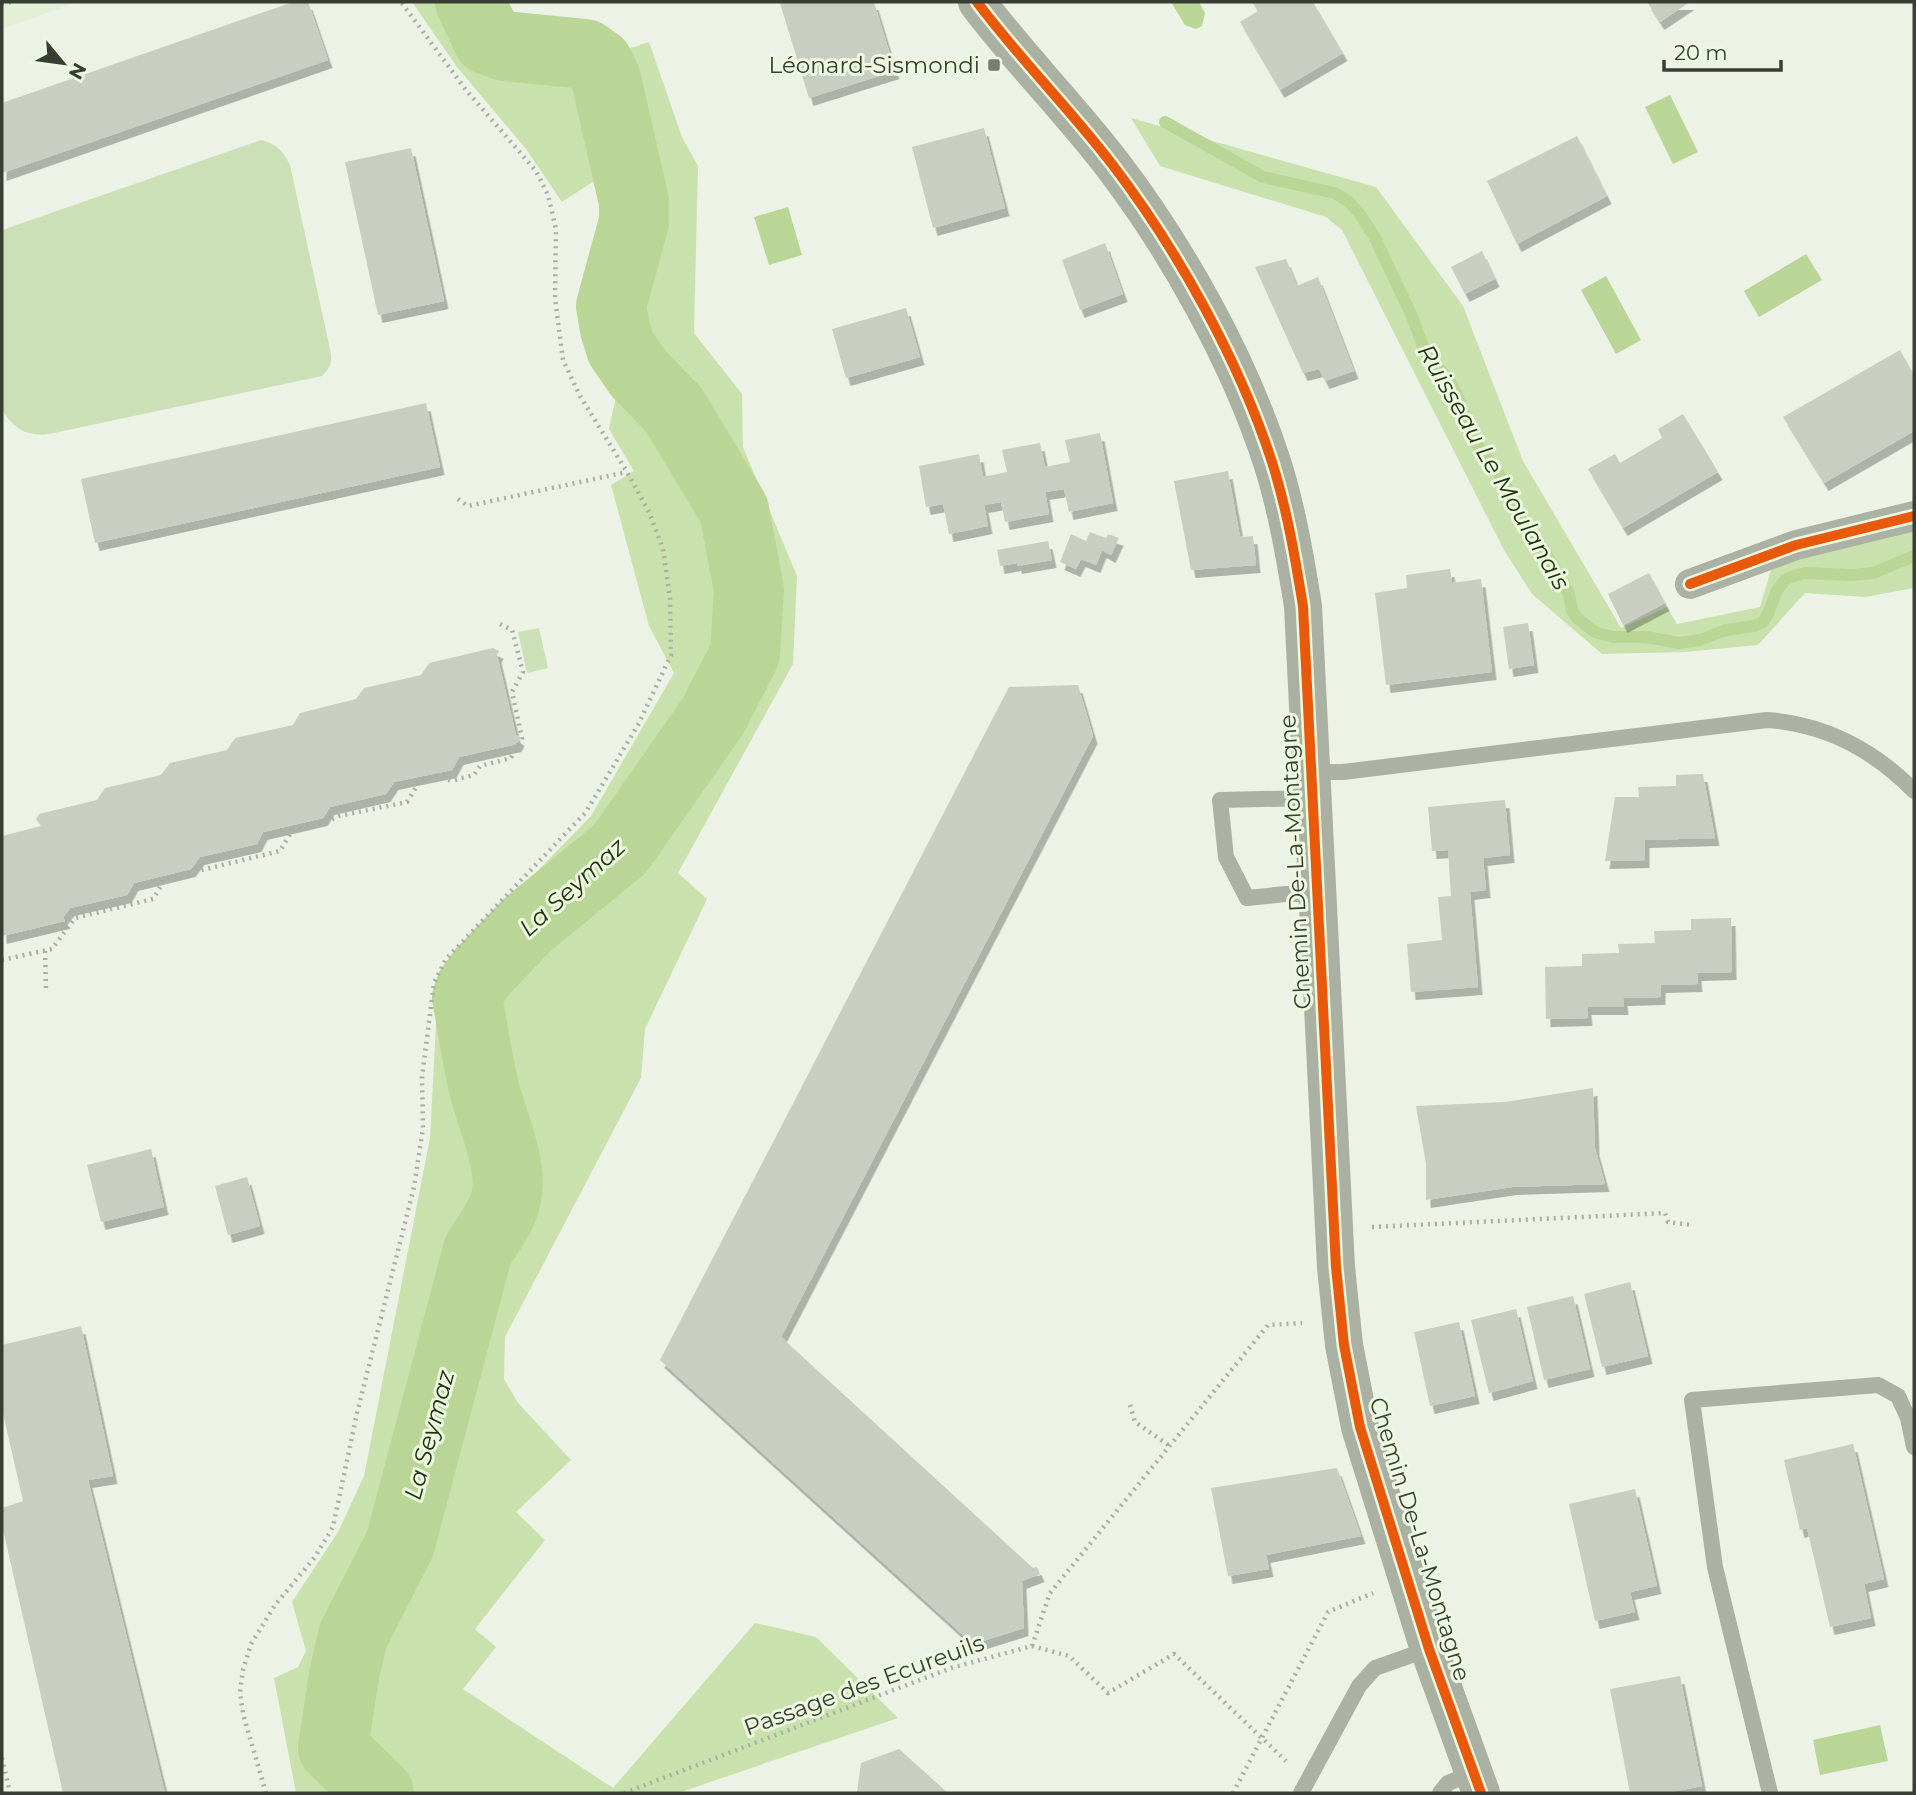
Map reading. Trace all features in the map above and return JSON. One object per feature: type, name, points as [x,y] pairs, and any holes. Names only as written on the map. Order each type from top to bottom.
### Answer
[{"type":"street","name":"Chemin De-La-Montagne","points":[[977,2],[1112,165],[1144,210],[1194,291],[1245,394],[1272,461],[1291,530],[1303,606],[1336,1267],[1345,1345],[1360,1427],[1429,1649],[1477,1783]]},
{"type":"street","points":[[1690,584],[1796,545],[1914,516]]},
{"type":"lane","points":[[1319,894],[1247,898],[1226,857],[1220,800],[1312,785],[1343,772],[1767,720],[1790,722],[1840,737],[1869,754],[1914,791]]},
{"type":"lane","points":[[1770,1793],[1715,1567],[1692,1400],[1878,1385],[1898,1396],[1908,1418],[1914,1447]]},
{"type":"lane","points":[[1304,1787],[1359,1686],[1375,1668],[1429,1649]]},
{"type":"lane","points":[[1440,1793],[1448,1783],[1477,1783]]},
{"type":"path","points":[[2,4],[11,2]]},
{"type":"path","points":[[266,1793],[243,1714],[240,1692],[243,1670],[251,1644],[275,1605],[315,1557],[333,1527],[357,1413],[414,1187],[423,1128],[422,1077],[434,983],[446,959],[586,812],[639,723],[671,654],[670,598],[663,549],[649,512],[580,396],[563,360],[555,298],[556,229],[548,195],[536,171],[466,89],[401,2]]},
{"type":"path","points":[[458,499],[468,506],[627,472]]},
{"type":"path","points":[[2,960],[52,949],[75,918],[153,899],[165,879],[280,851],[293,829],[317,826],[339,816],[407,802],[421,779],[439,775],[451,781],[474,775],[480,766],[510,758],[522,738],[512,692],[523,672],[512,630],[496,622]]},
{"type":"path","points":[[45,951],[46,990]]},
{"type":"path","points":[[1369,1228],[1665,1213],[1668,1222],[1692,1225]]},
{"type":"path","points":[[1304,1787],[1263,1738],[1174,1654],[1108,1693],[1069,1656],[1032,1646],[1050,1593],[1268,1325],[1313,1322]]},
{"type":"path","points":[[1130,1405],[1135,1422],[1170,1446]]},
{"type":"path","points":[[1233,1793],[1328,1612],[1380,1590]]},
{"type":"path","points":[[2,1758],[10,1793]]},
{"type":"shaded area","points":[[2,2],[77,2],[2,29]]},
{"type":"shaded area","points":[[412,2],[454,2],[490,55],[513,65],[580,65],[649,42],[682,137],[698,166],[694,333],[742,394],[743,447],[797,576],[793,664],[678,873],[707,899],[645,1029],[641,1078],[505,1337],[504,1379],[518,1403],[571,1460],[516,1512],[545,1540],[475,1629],[496,1647],[463,1689],[613,1788],[755,1623],[816,1637],[898,1718],[678,1793],[296,1793],[274,1678],[298,1667],[306,1651],[292,1602],[338,1532],[364,1476],[430,1138],[437,1005],[485,925],[591,816],[674,673],[649,626],[611,485],[634,471],[609,429],[617,392],[588,336],[587,301],[606,230],[594,181],[562,202],[526,149],[457,67]]},
{"type":"shaded area","points":[[1171,2],[1199,2],[1205,13],[1202,26],[1196,29],[1185,25]]},
{"type":"shaded area","points":[[1670,95],[1698,152],[1673,164],[1645,107]]},
{"type":"shaded area","points":[[1131,118],[1376,187],[1463,306],[1523,461],[1621,628],[1667,607],[1677,624],[1760,607],[1772,566],[1914,530],[1914,588],[1865,597],[1805,593],[1758,645],[1685,652],[1602,654],[1532,594],[1504,550],[1342,230],[1326,217],[1160,166]]},
{"type":"shaded area","points":[[261,140],[279,149],[290,165],[331,354],[328,369],[322,376],[49,434],[28,433],[16,427],[2,410],[2,230]]},
{"type":"shaded area","points":[[788,207],[802,255],[769,265],[754,217]]},
{"type":"shaded area","points":[[1806,254],[1822,280],[1759,317],[1744,291]]},
{"type":"shaded area","points":[[1606,276],[1641,340],[1616,354],[1581,290]]},
{"type":"shaded area","points":[[539,628],[548,668],[527,673],[518,632]]},
{"type":"shaded area","points":[[1880,1725],[1888,1761],[1820,1775],[1813,1740]]},
{"type":"building","points":[[293,2],[308,2],[328,60],[2,173],[2,103]]},
{"type":"building","points":[[874,2],[895,71],[809,98],[780,3]]},
{"type":"building","points":[[1252,2],[1313,2],[1343,53],[1280,90],[1240,22],[1258,11]]},
{"type":"building","points":[[1647,2],[1690,2],[1660,22]]},
{"type":"building","points":[[984,128],[1005,208],[933,228],[912,147]]},
{"type":"building","points":[[1577,136],[1607,196],[1517,244],[1487,181]]},
{"type":"building","points":[[411,148],[444,301],[378,315],[345,162]]},
{"type":"building","points":[[1105,243],[1123,294],[1080,310],[1062,260]]},
{"type":"building","points":[[1482,251],[1495,279],[1465,294],[1451,267]]},
{"type":"building","points":[[1286,259],[1297,286],[1318,277],[1354,371],[1325,381],[1319,369],[1303,373],[1255,267]]},
{"type":"building","points":[[906,308],[920,357],[846,378],[832,329]]},
{"type":"building","points":[[1900,350],[1914,376],[1914,431],[1824,483],[1783,417]]},
{"type":"building","points":[[426,403],[440,467],[95,543],[81,479]]},
{"type":"building","points":[[1683,414],[1718,472],[1623,528],[1588,469],[1615,454],[1620,463],[1662,438],[1658,429]]},
{"type":"building","points":[[1100,433],[1113,503],[1069,512],[1064,489],[1045,492],[1049,514],[1005,522],[1001,502],[984,505],[988,526],[949,534],[943,504],[926,507],[919,466],[979,454],[983,477],[1007,472],[1002,450],[1040,443],[1045,467],[1070,462],[1065,440]]},
{"type":"building","points":[[1228,471],[1240,537],[1253,536],[1256,565],[1191,570],[1174,481]]},
{"type":"building","points":[[1090,532],[1106,538],[1108,534],[1119,538],[1111,555],[1102,550],[1096,565],[1081,559],[1076,569],[1060,562],[1071,534],[1086,541]]},
{"type":"building","points":[[1048,541],[1052,560],[1000,566],[997,550]]},
{"type":"building","points":[[1450,569],[1452,583],[1481,579],[1492,672],[1386,685],[1375,593],[1407,588],[1406,575]]},
{"type":"building","points":[[1649,573],[1665,603],[1623,625],[1608,594]]},
{"type":"building","points":[[1528,623],[1534,665],[1509,669],[1503,627]]},
{"type":"building","points":[[493,648],[499,651],[497,655],[516,735],[520,738],[517,744],[459,757],[452,770],[394,782],[386,794],[330,807],[323,818],[263,832],[257,844],[200,857],[191,869],[134,883],[127,895],[70,908],[63,917],[65,921],[2,936],[2,836],[41,826],[36,819],[39,814],[97,800],[105,788],[161,775],[170,763],[227,750],[235,738],[293,725],[300,713],[356,699],[364,688],[421,675],[429,663]]},
{"type":"building","points":[[1078,685],[1093,736],[781,1337],[1033,1568],[1037,1567],[1040,1574],[1022,1581],[1024,1628],[973,1644],[660,1360],[1009,687]]},
{"type":"building","points":[[1703,774],[1715,838],[1645,840],[1645,860],[1605,861],[1615,797],[1639,797],[1638,787],[1676,786],[1676,775]]},
{"type":"building","points":[[1505,800],[1510,855],[1483,858],[1486,890],[1470,892],[1478,987],[1411,992],[1407,944],[1442,940],[1438,897],[1451,896],[1448,850],[1432,851],[1428,807]]},
{"type":"building","points":[[1731,918],[1732,972],[1697,973],[1698,984],[1661,985],[1661,997],[1623,998],[1624,1007],[1587,1007],[1588,1018],[1546,1019],[1545,967],[1582,966],[1582,954],[1619,953],[1618,944],[1655,943],[1654,931],[1691,930],[1691,919]]},
{"type":"building","points":[[1593,1088],[1595,1148],[1605,1184],[1512,1187],[1426,1200],[1426,1164],[1416,1106],[1505,1102]]},
{"type":"building","points":[[151,1149],[164,1207],[101,1222],[87,1165]]},
{"type":"building","points":[[247,1177],[260,1226],[228,1235],[215,1186]]},
{"type":"building","points":[[1630,1282],[1648,1356],[1602,1367],[1584,1294]]},
{"type":"building","points":[[1573,1296],[1590,1369],[1544,1380],[1527,1307]]},
{"type":"building","points":[[1516,1309],[1533,1381],[1489,1393],[1471,1320]]},
{"type":"building","points":[[1459,1322],[1475,1396],[1430,1406],[1414,1332]]},
{"type":"building","points":[[81,1326],[113,1476],[88,1480],[165,1793],[63,1793],[2,1525],[2,1508],[23,1501],[2,1409],[2,1345]]},
{"type":"building","points":[[1853,1444],[1884,1579],[1864,1584],[1871,1618],[1830,1627],[1807,1528],[1800,1530],[1784,1460]]},
{"type":"building","points":[[1337,1468],[1361,1536],[1266,1555],[1269,1569],[1228,1576],[1211,1488]]},
{"type":"building","points":[[1635,1489],[1657,1586],[1630,1592],[1635,1612],[1595,1621],[1569,1504]]},
{"type":"building","points":[[1680,1676],[1702,1786],[1666,1793],[1630,1793],[1610,1689]]},
{"type":"building","points":[[899,1749],[948,1793],[857,1793],[861,1763]]},
{"type":"waterway","name":"La Seymaz","points":[[379,1793],[333,1748],[344,1675],[353,1636],[400,1544],[478,1250],[501,1212],[508,1185],[505,1157],[484,1088],[467,998],[471,987],[483,971],[527,925],[620,849],[713,716],[745,654],[749,590],[734,510],[674,410],[639,374],[621,348],[615,329],[611,306],[634,222],[634,202],[606,79],[598,63],[585,54],[505,46],[488,40],[470,2]]},
{"type":"waterway","name":"Ruisseau Le Moulanais","points":[[1165,122],[1263,177],[1335,193],[1359,213],[1374,236],[1411,314],[1426,354],[1449,380],[1457,395],[1474,441],[1504,481],[1517,514],[1540,543],[1569,594],[1572,611],[1595,632],[1613,637],[1646,637],[1679,643],[1700,640],[1726,630],[1763,622],[1777,590],[1786,579],[1805,573],[1873,573],[1914,556]]},
{"type":"cycle path","points":[[977,2],[1096,143],[1160,232],[1224,345],[1272,462],[1290,533],[1303,606],[1336,1267],[1344,1345],[1360,1427],[1429,1649],[1481,1793]]},
{"type":"cycle path","points":[[1690,584],[1796,545],[1914,516]]},
{"type":"place","name":"Léonard-Sismondi","points":[[994,65]]}]
